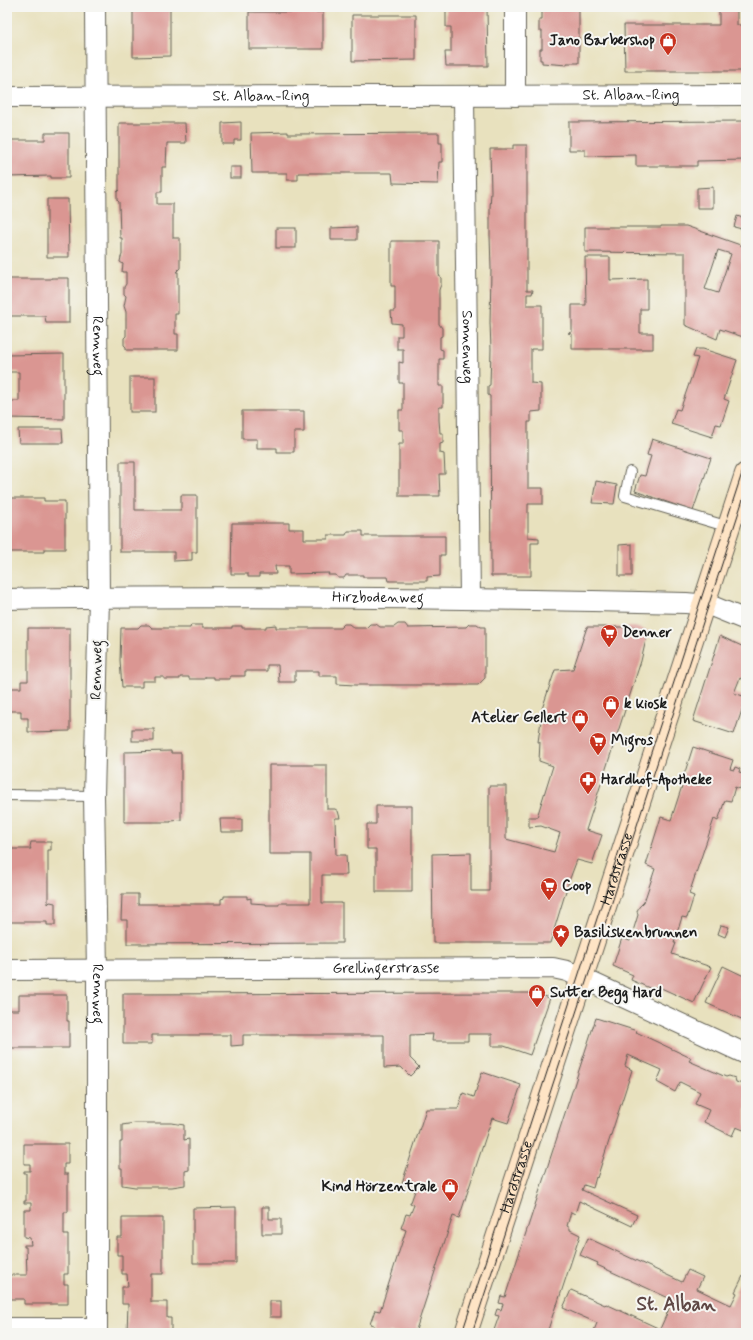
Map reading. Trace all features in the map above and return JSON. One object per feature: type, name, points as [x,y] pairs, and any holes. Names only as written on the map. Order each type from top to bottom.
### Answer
[{"type":"street","name":"Rennweg","points":[[95,7],[99,598],[94,796],[97,970],[97,1331]]},
{"type":"street","points":[[515,7],[515,96]]},
{"type":"street","name":"St. Alban-Ring","points":[[7,97],[746,95]]},
{"type":"street","name":"Sonnenweg","points":[[464,96],[470,598]]},
{"type":"street","name":"Hardstrasse","points":[[466,1333],[746,474]]},
{"type":"street","name":"Hirzbodenweg","points":[[7,599],[470,598],[704,604],[746,620]]},
{"type":"street","name":"Grellingerstrasse","points":[[7,970],[554,968],[567,971],[746,1054]]},
{"type":"street","points":[[7,1328],[97,1331]]},
{"type":"lane","points":[[630,472],[625,496],[729,527]]},
{"type":"lane","points":[[7,795],[94,796]]},
{"type":"building","points":[[133,7],[170,7],[170,56],[133,57]]},
{"type":"building","points":[[446,7],[487,7],[488,66],[446,66],[445,52],[451,52],[451,27],[446,27]]},
{"type":"building","points":[[542,7],[579,7],[579,63],[567,63],[567,65],[542,63],[542,60],[540,60],[540,49],[542,49],[542,31],[539,31],[539,20],[542,20]]},
{"type":"building","points":[[719,7],[737,7],[737,25],[746,25],[746,71],[625,71],[624,25],[719,25]]},
{"type":"building","points":[[249,12],[323,12],[323,49],[249,49]]},
{"type":"building","points":[[352,15],[416,15],[416,60],[352,61]]},
{"type":"building","points":[[746,121],[746,160],[697,161],[697,166],[636,166],[636,155],[585,156],[585,150],[569,150],[569,122]]},
{"type":"building","points":[[241,122],[241,140],[234,140],[234,144],[222,144],[222,123]]},
{"type":"building","points":[[119,123],[185,123],[186,143],[167,143],[166,167],[162,167],[162,192],[157,192],[157,204],[173,204],[173,238],[180,238],[180,268],[176,272],[178,272],[178,314],[175,314],[175,334],[178,334],[178,350],[126,350],[124,345],[124,338],[126,336],[126,312],[124,306],[126,296],[124,294],[124,287],[126,284],[126,272],[122,272],[123,264],[120,262],[122,255],[122,238],[120,238],[119,202],[117,200],[117,192],[119,190]]},
{"type":"building","points":[[288,132],[288,134],[439,133],[439,143],[442,143],[442,162],[439,162],[438,184],[393,183],[392,173],[298,173],[298,180],[287,180],[287,173],[252,173],[251,133]]},
{"type":"building","points":[[45,133],[69,133],[69,178],[51,178],[51,176],[7,177],[7,140],[45,140]]},
{"type":"building","points":[[513,145],[527,145],[527,290],[533,290],[532,294],[527,294],[527,305],[542,305],[542,349],[531,349],[531,383],[541,384],[541,411],[531,412],[531,422],[528,422],[528,488],[543,488],[543,504],[528,504],[528,537],[539,538],[539,543],[531,543],[531,576],[491,576],[490,396],[488,395],[488,386],[490,385],[491,349],[490,149],[513,149]]},
{"type":"building","points":[[230,167],[241,167],[241,178],[230,178]]},
{"type":"building","points":[[713,187],[713,208],[697,208],[697,188]]},
{"type":"building","points":[[47,199],[68,199],[69,257],[47,257]]},
{"type":"building","points":[[737,216],[746,219],[746,230],[734,227]]},
{"type":"building","points":[[686,226],[746,247],[746,338],[720,329],[717,339],[685,325],[685,253],[585,252],[585,227]],"holes":[[[718,250],[731,254],[718,293],[705,289]]]},
{"type":"building","points":[[357,227],[357,240],[331,240],[331,228]]},
{"type":"building","points":[[276,228],[296,228],[296,248],[276,248]]},
{"type":"building","points":[[391,241],[439,241],[439,275],[441,278],[441,285],[439,290],[439,324],[442,328],[440,349],[443,350],[443,359],[439,359],[439,386],[443,386],[443,407],[439,407],[439,420],[440,433],[443,433],[443,443],[440,444],[440,453],[444,454],[445,474],[439,474],[440,496],[399,496],[399,444],[403,444],[403,430],[399,430],[399,410],[403,410],[403,383],[399,383],[399,362],[403,363],[403,349],[397,349],[397,336],[402,336],[402,324],[392,323],[391,311],[395,311],[395,286],[391,286]]},
{"type":"building","points":[[585,257],[610,257],[610,280],[647,279],[647,309],[640,309],[640,333],[653,333],[653,349],[572,349],[572,334],[568,333],[572,332],[572,305],[586,305]]},
{"type":"building","points":[[69,278],[69,323],[46,323],[45,316],[7,316],[7,279]]},
{"type":"building","points":[[696,349],[703,349],[737,360],[724,399],[729,401],[721,425],[716,424],[712,437],[671,424],[676,409],[680,410],[698,358],[693,357]]},
{"type":"building","points":[[64,354],[64,419],[7,418],[7,401],[19,401],[19,372],[7,372],[7,355]]},
{"type":"building","points":[[130,377],[155,377],[155,412],[130,412]]},
{"type":"building","points":[[242,411],[304,411],[304,432],[294,432],[294,452],[277,452],[277,448],[257,448],[257,439],[242,439]]},
{"type":"building","points":[[18,429],[62,429],[63,443],[19,443]]},
{"type":"building","points":[[652,439],[711,458],[693,511],[635,491],[640,475],[645,476],[651,456],[647,455]]},
{"type":"building","points":[[120,462],[135,462],[135,510],[181,510],[181,495],[197,495],[197,552],[192,552],[192,560],[174,561],[174,552],[120,552]]},
{"type":"building","points":[[596,481],[617,485],[614,504],[592,503]]},
{"type":"building","points":[[7,498],[44,498],[44,501],[65,501],[65,549],[44,549],[44,552],[7,552]]},
{"type":"building","points":[[232,523],[289,523],[289,529],[304,529],[304,539],[328,539],[328,535],[346,535],[348,531],[363,531],[363,536],[445,536],[445,555],[440,555],[440,576],[427,577],[427,581],[389,581],[388,577],[363,577],[363,575],[346,575],[344,578],[338,578],[336,575],[328,575],[329,573],[289,574],[289,566],[275,566],[276,574],[259,574],[259,577],[248,577],[248,574],[231,574]]},
{"type":"building","points":[[632,544],[632,576],[619,576],[619,545]]},
{"type":"building","points":[[344,624],[349,624],[354,628],[366,628],[370,624],[376,624],[380,627],[394,627],[398,624],[405,624],[408,628],[466,627],[469,624],[477,624],[481,627],[485,627],[485,678],[478,685],[355,685],[337,684],[337,676],[319,676],[319,671],[295,671],[295,682],[279,682],[278,665],[267,665],[267,671],[245,671],[245,676],[230,676],[230,679],[214,679],[214,677],[205,677],[205,679],[189,679],[189,677],[180,677],[180,679],[164,679],[164,677],[155,677],[155,681],[142,681],[142,687],[122,687],[120,660],[121,628],[138,628],[141,625],[149,625],[152,628],[190,628],[191,625],[202,625],[202,628],[232,628],[232,626],[242,626],[242,628],[266,628],[266,626],[276,625],[276,628],[340,628]]},
{"type":"building","points":[[587,627],[635,627],[648,631],[641,661],[586,830],[602,835],[592,864],[577,860],[550,943],[433,943],[432,854],[471,853],[471,891],[489,891],[489,786],[506,786],[506,839],[554,852],[560,833],[541,826],[529,827],[529,817],[537,817],[553,766],[539,761],[540,742],[538,742],[541,712],[555,670],[573,669]]},
{"type":"building","points":[[28,628],[70,628],[70,731],[28,732],[28,718],[21,718],[21,711],[8,711],[8,688],[21,688],[21,681],[28,681]]},
{"type":"building","points":[[720,636],[746,648],[746,681],[740,678],[734,693],[746,698],[734,734],[693,721]]},
{"type":"building","points":[[132,729],[154,729],[154,741],[132,741]]},
{"type":"building","points":[[693,747],[733,760],[730,769],[734,770],[735,767],[740,769],[739,772],[745,774],[740,789],[735,787],[731,801],[725,800],[718,821],[714,819],[689,894],[694,896],[687,918],[682,917],[674,943],[676,943],[672,954],[711,967],[694,1003],[659,987],[656,986],[654,990],[631,980],[633,975],[613,966],[622,938],[630,941],[638,915],[637,911],[644,902],[655,869],[646,865],[661,817],[671,820],[682,786],[681,777],[685,772]]},
{"type":"building","points":[[171,751],[171,753],[181,753],[181,820],[171,822],[124,822],[124,752]]},
{"type":"building","points":[[269,765],[327,765],[327,809],[335,809],[338,811],[340,818],[335,818],[336,855],[346,855],[347,875],[322,875],[322,903],[342,903],[342,943],[127,944],[127,920],[121,920],[122,894],[138,894],[138,904],[221,904],[221,899],[224,898],[224,896],[247,896],[247,899],[251,898],[251,903],[266,905],[279,905],[279,903],[310,903],[310,854],[269,854]]},
{"type":"building","points":[[376,806],[412,806],[412,892],[376,892],[376,849],[367,849],[367,824],[376,824]]},
{"type":"building","points":[[220,819],[242,819],[242,832],[221,832]]},
{"type":"building","points":[[31,842],[51,842],[51,850],[48,850],[48,904],[50,902],[55,903],[55,925],[47,925],[47,922],[7,922],[7,849],[31,849]]},
{"type":"building","points":[[721,925],[729,927],[725,937],[718,934]]},
{"type":"building","points":[[723,966],[746,977],[746,1021],[706,1003]]},
{"type":"building","points":[[531,992],[550,998],[530,1055],[504,1046],[492,1046],[492,1034],[468,1034],[468,1041],[432,1041],[433,1034],[410,1035],[410,1058],[419,1067],[410,1076],[401,1067],[384,1068],[384,1035],[243,1035],[243,1045],[231,1046],[231,1035],[152,1035],[152,1044],[123,1044],[123,994]]},
{"type":"building","points":[[19,995],[67,995],[69,1048],[11,1048],[11,1055],[7,1055],[7,1010],[19,1010]]},
{"type":"building","points":[[596,1018],[637,1031],[636,1032],[691,1058],[689,1061],[726,1077],[729,1076],[735,1078],[736,1082],[746,1085],[746,1131],[736,1127],[732,1136],[704,1122],[709,1110],[695,1104],[700,1092],[680,1082],[675,1092],[657,1082],[662,1070],[628,1055],[625,1066],[632,1070],[597,1178],[596,1177],[593,1188],[584,1185],[582,1190],[637,1215],[632,1226],[579,1201],[575,1214],[571,1212],[567,1226],[570,1230],[580,1235],[547,1333],[493,1333],[499,1316],[495,1315],[497,1309],[501,1310],[503,1304],[499,1303],[501,1296],[505,1297]]},
{"type":"building","points":[[482,1072],[521,1085],[508,1123],[492,1118],[459,1218],[453,1216],[415,1333],[372,1333],[374,1325],[370,1324],[375,1310],[380,1311],[406,1230],[401,1228],[406,1214],[410,1215],[414,1205],[410,1202],[416,1188],[402,1183],[426,1109],[458,1109],[463,1093],[474,1097]]},
{"type":"building","points":[[135,1123],[172,1123],[184,1125],[184,1140],[189,1139],[189,1170],[185,1171],[185,1185],[172,1187],[135,1187],[122,1185],[122,1168],[120,1168],[120,1142],[122,1142],[122,1125]]},
{"type":"building","points":[[24,1144],[68,1144],[68,1164],[64,1164],[64,1174],[68,1174],[68,1212],[64,1212],[64,1235],[68,1235],[68,1274],[64,1274],[64,1284],[68,1284],[68,1304],[24,1304],[24,1299],[7,1299],[7,1275],[27,1275],[26,1247],[24,1247],[24,1245],[31,1245],[30,1238],[24,1237],[24,1210],[31,1210],[31,1203],[24,1203],[24,1201],[26,1201],[26,1173],[24,1173],[24,1171],[30,1171],[30,1164],[24,1164]]},
{"type":"building","points":[[236,1207],[236,1263],[193,1263],[193,1208]]},
{"type":"building","points":[[262,1207],[269,1207],[269,1219],[281,1219],[281,1234],[262,1234]]},
{"type":"building","points":[[122,1218],[163,1218],[163,1274],[151,1274],[151,1302],[167,1302],[167,1318],[171,1318],[171,1333],[127,1333],[128,1304],[122,1304],[122,1287],[128,1287],[127,1274],[122,1274],[122,1255],[117,1255],[117,1237],[122,1237]]},
{"type":"building","points":[[588,1238],[682,1282],[688,1270],[703,1277],[697,1289],[731,1305],[737,1293],[735,1292],[746,1273],[746,1333],[593,1333],[597,1323],[563,1308],[571,1290],[605,1305],[606,1304],[660,1329],[673,1300],[597,1265],[598,1263],[580,1255]]},
{"type":"building","points":[[270,1301],[281,1301],[281,1317],[270,1317]]},
{"type":"tram line","points":[[462,1333],[746,461]]},
{"type":"tram line","points":[[472,1333],[746,490]]},
{"type":"place","name":"Jano Barbershop","points":[[668,56]]},
{"type":"place","name":"Denner","points":[[609,648]]},
{"type":"place","name":"k kiosk","points":[[611,719]]},
{"type":"place","name":"Atelier Gellert","points":[[580,733]]},
{"type":"place","name":"Migros","points":[[598,756]]},
{"type":"place","name":"Hardhof-Apotheke","points":[[588,795]]},
{"type":"place","name":"Coop","points":[[549,901]]},
{"type":"place","name":"Basiliskenbrunnen","points":[[561,948]]},
{"type":"place","name":"Sutter Begg Hard","points":[[537,1008]]},
{"type":"place","name":"Kind Hörzentrale","points":[[450,1202]]},
{"type":"district","name":"St. Alban","points":[[676,1304]]}]
